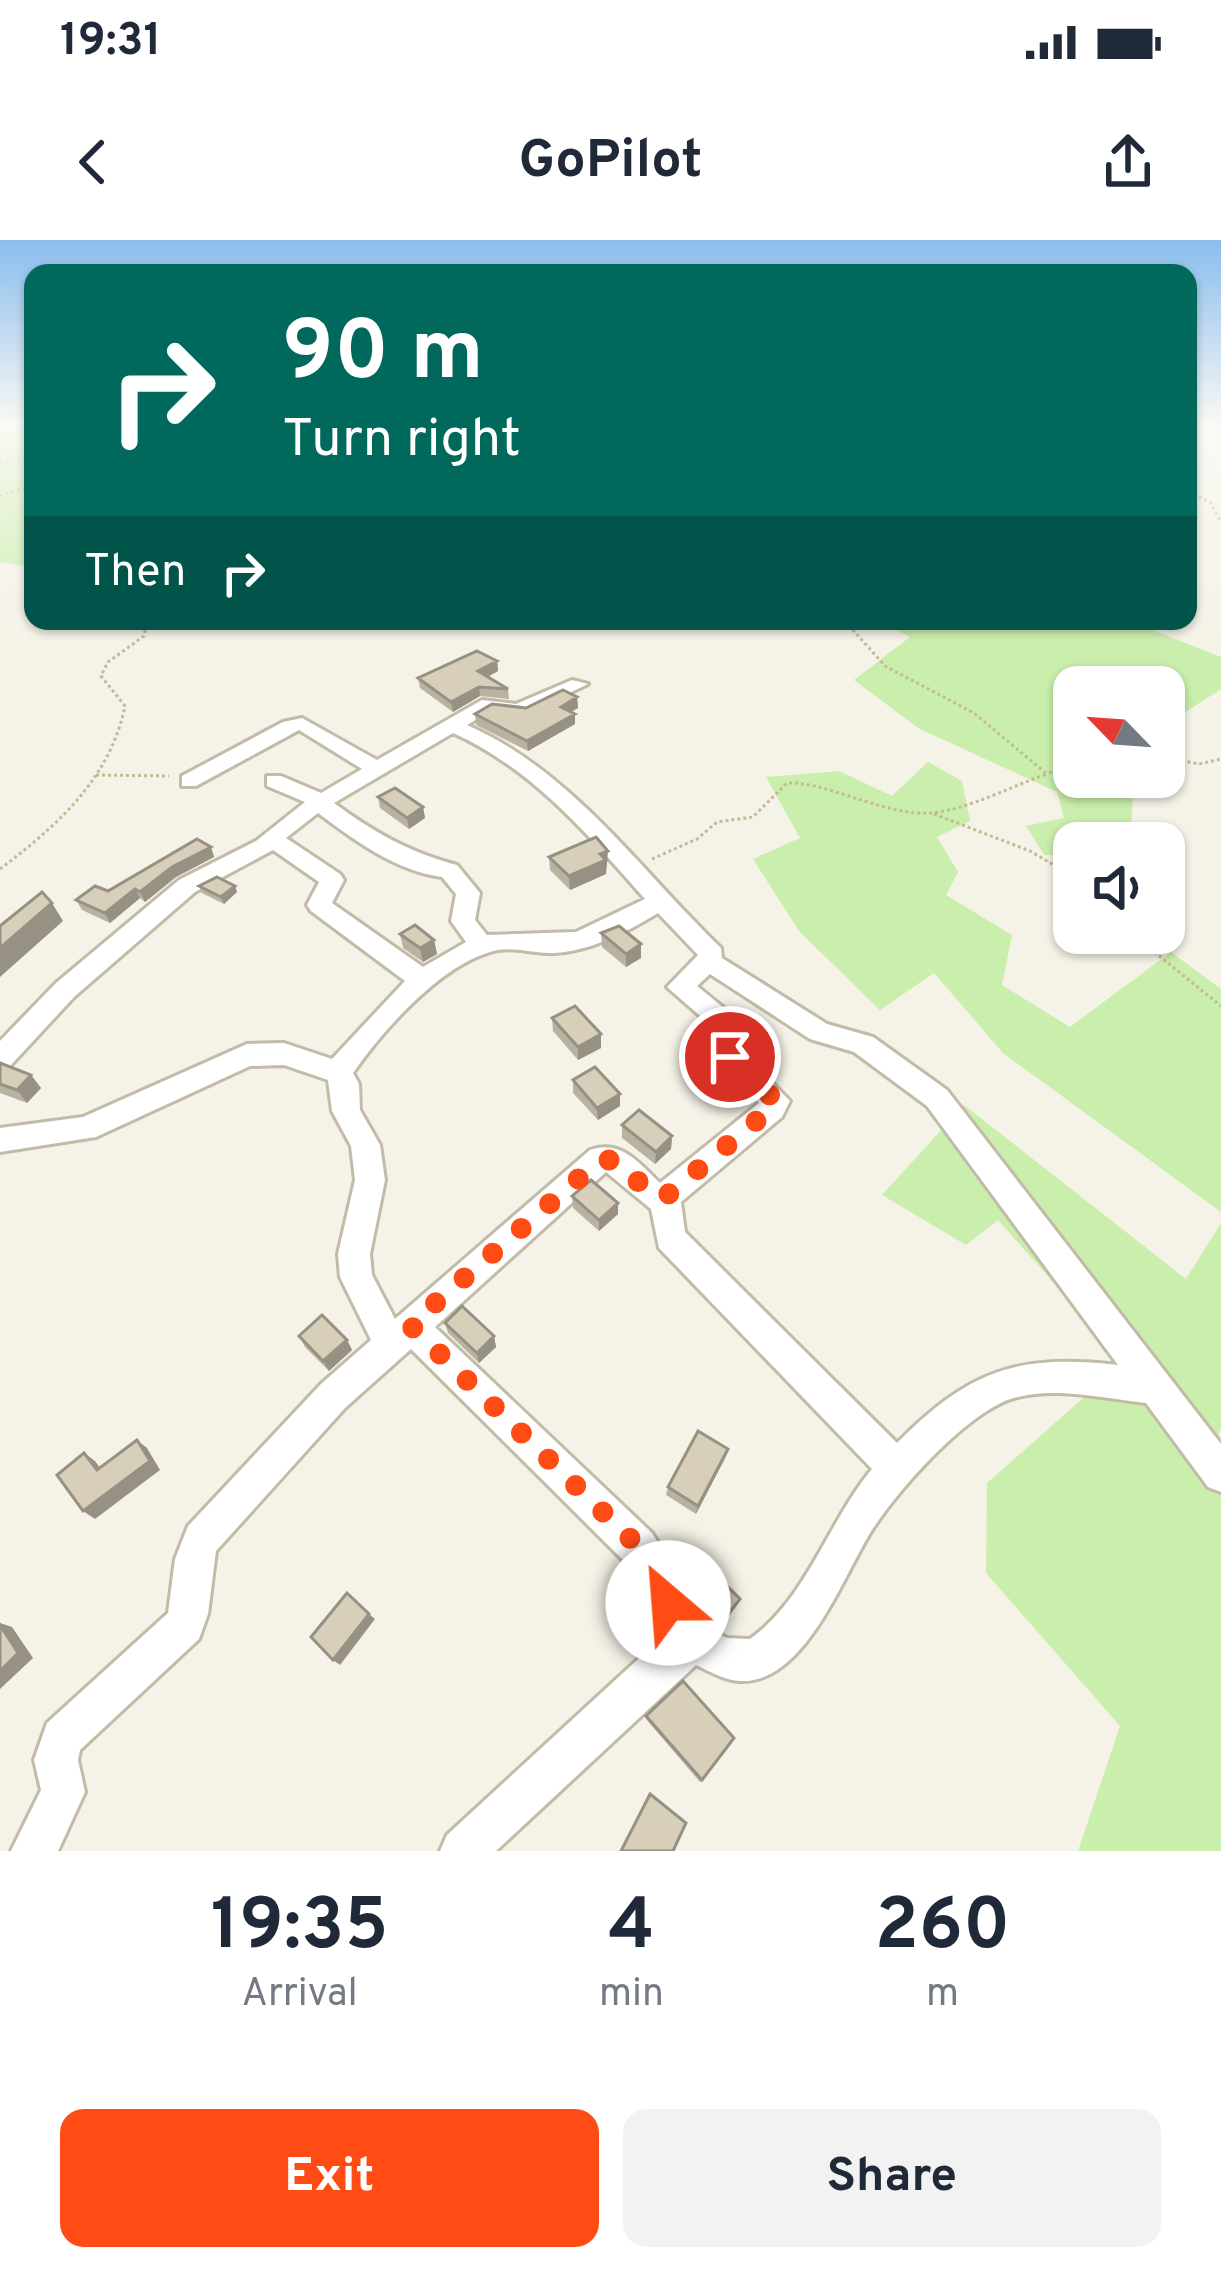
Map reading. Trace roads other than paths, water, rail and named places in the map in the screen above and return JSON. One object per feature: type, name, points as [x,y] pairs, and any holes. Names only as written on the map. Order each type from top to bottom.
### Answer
[{"type":"street","points":[[0,1058],[65,990],[206,873],[272,838],[321,802],[489,704],[518,710],[579,684]]},
{"type":"street","points":[[189,781],[290,726],[302,724],[379,770]]},
{"type":"street","points":[[34,1851],[63,1792],[56,1760],[62,1738],[185,1625],[195,1599],[195,1551],[201,1539],[333,1396],[600,1160],[616,1160],[653,1196],[665,1197],[776,1101],[730,1057],[737,1033],[680,988],[712,954],[656,903],[604,838],[493,739],[451,725]]},
{"type":"street","points":[[274,781],[321,802],[425,867],[448,870],[468,893],[463,921],[481,945]]},
{"type":"street","points":[[272,838],[332,880],[320,905],[425,982]]},
{"type":"street","points":[[338,1072],[360,1038],[425,982],[481,945],[529,938],[566,944],[629,920],[656,903]]},
{"type":"street","points":[[708,961],[819,1033],[863,1044],[937,1097],[1221,1474]]},
{"type":"street","points":[[0,1140],[86,1130],[247,1054],[284,1054],[338,1072],[345,1084],[346,1111],[365,1145],[370,1180],[354,1254],[356,1277],[400,1335],[638,1546],[654,1568],[682,1638],[680,1652],[463,1851]]},
{"type":"street","points":[[665,1197],[670,1238],[899,1471]]},
{"type":"street","points":[[682,1638],[743,1661],[766,1653],[808,1608],[861,1512],[969,1399],[1007,1383],[1056,1378],[1153,1386]]}]
